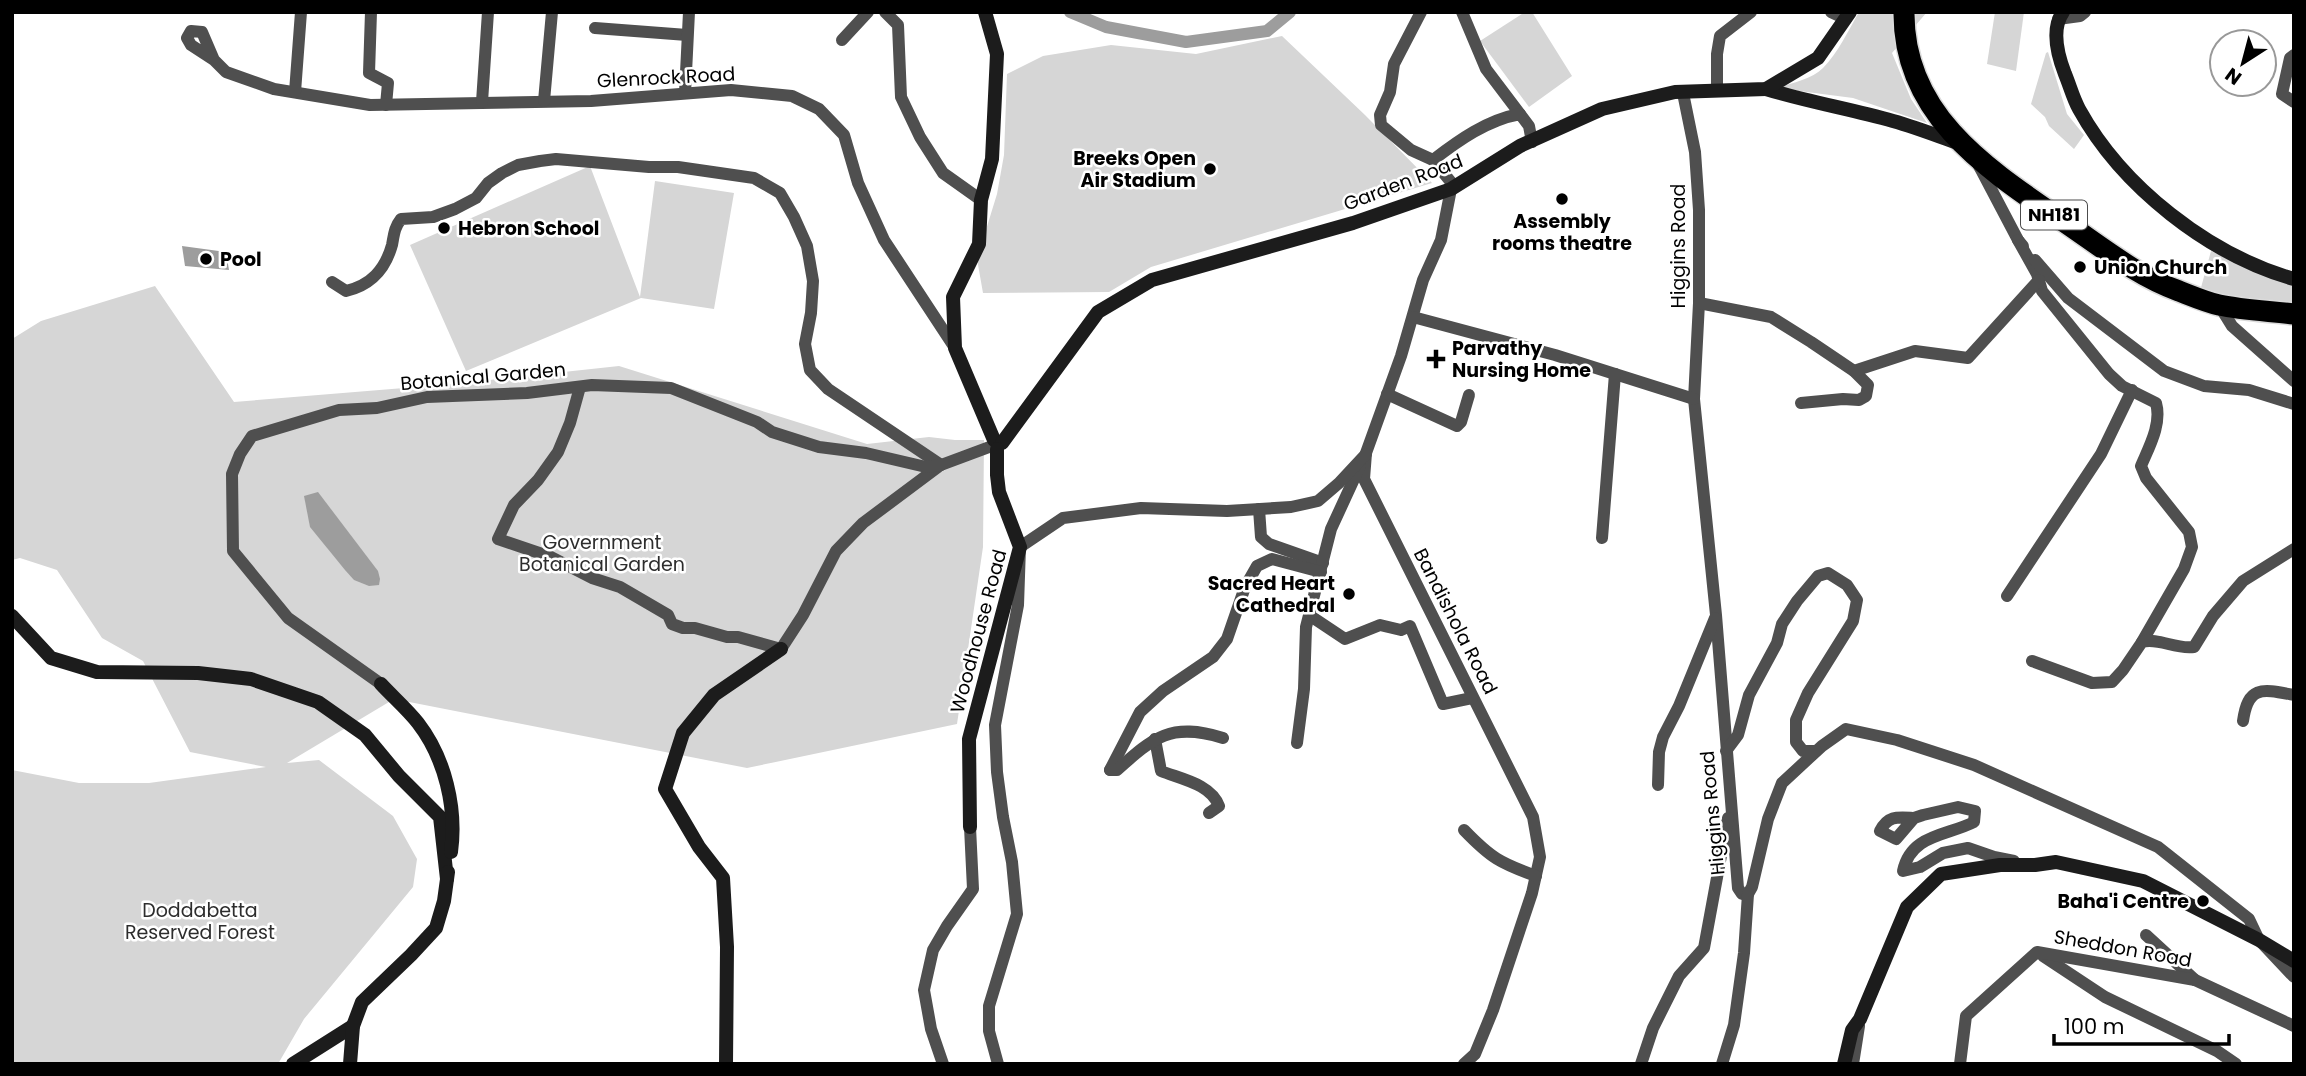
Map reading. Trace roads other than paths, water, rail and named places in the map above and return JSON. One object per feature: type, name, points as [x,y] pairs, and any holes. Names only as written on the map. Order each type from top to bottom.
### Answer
[{"type":"highway","name":"NH181","points":[[1904,12],[1904,28],[1912,67],[1927,102],[1968,151],[2012,187],[2131,267],[2176,290],[2220,305],[2294,314]]},
{"type":"street","points":[[295,92],[301,12]]},
{"type":"street","points":[[371,12],[369,73],[388,83],[386,105]]},
{"type":"street","points":[[482,102],[488,12]]},
{"type":"street","points":[[544,101],[552,12]]},
{"type":"street","points":[[685,93],[689,12]]},
{"type":"street","points":[[842,40],[868,12]]},
{"type":"street","points":[[885,12],[898,25],[901,97],[920,137],[943,173],[981,200]]},
{"type":"street","points":[[985,12],[997,54],[992,159],[981,200],[979,244],[953,297],[955,348],[996,444]]},
{"type":"street","points":[[1421,12],[1394,64],[1390,92],[1380,115],[1381,125],[1411,150],[1433,160],[1453,188]]},
{"type":"street","points":[[1462,12],[1486,69],[1529,126],[1532,142]]},
{"type":"street","points":[[1717,89],[1720,36],[1751,12]]},
{"type":"street","points":[[1766,89],[1818,58],[1848,16],[1831,12]]},
{"type":"street","points":[[2085,12],[2080,16],[2061,15],[2057,40],[2063,68],[2079,108],[2111,156],[2136,184],[2196,232],[2267,272],[2294,279]]},
{"type":"street","points":[[595,27],[687,35]]},
{"type":"street","points":[[2294,55],[2282,94],[2294,102]]},
{"type":"street","name":"Glenrock Road","points":[[214,60],[226,72],[274,89],[386,105],[591,101],[731,90],[792,96],[818,109],[844,135],[858,183],[884,240],[955,348]]},
{"type":"street","points":[[1766,89],[1801,100],[1894,121],[1968,151],[2018,240],[2042,291],[2109,374],[2122,386],[2156,403],[2159,413],[2141,466],[2146,478],[2189,532],[2192,547],[2184,569],[2142,642],[2112,682],[2092,684],[2032,661]]},
{"type":"street","name":"Garden Road","points":[[996,444],[1098,312],[1152,280],[1353,223],[1453,188],[1520,146],[1602,109],[1675,92],[1766,89]]},
{"type":"street","name":"Higgins Road","points":[[1683,93],[1696,163],[1699,210],[1699,303],[1694,400],[1716,615],[1738,888],[1742,894],[1748,894],[1768,819],[1782,783],[1816,751],[1846,729],[1897,740],[1974,765],[2158,846],[2249,919],[2259,940]]},
{"type":"street","points":[[1433,160],[1488,124],[1500,118],[1520,114]]},
{"type":"street","points":[[332,282],[346,291],[361,287],[384,267],[393,241],[394,228],[401,219],[433,217],[455,209],[476,198],[488,183],[518,165],[556,159],[678,167],[754,178],[780,193],[807,246],[813,281],[805,344],[810,370],[828,389],[941,465]]},
{"type":"street","name":"Bandishola Road","points":[[1453,188],[1441,240],[1423,280],[1366,453],[1364,479],[1533,817],[1539,857],[1532,893],[1493,1010],[1475,1054],[1464,1064]]},
{"type":"street","points":[[2018,240],[2068,298],[2164,371],[2204,386],[2249,390],[2294,404]]},
{"type":"street","points":[[1854,371],[1916,351],[1968,358],[2039,280]]},
{"type":"street","points":[[1699,303],[1771,317],[1854,371],[1868,385],[1868,392],[1863,399],[1801,403]]},
{"type":"street","points":[[2220,305],[2232,326],[2294,381]]},
{"type":"street","points":[[1413,317],[1555,355],[1694,400]]},
{"type":"street","points":[[1602,538],[1615,374]]},
{"type":"street","name":"Botanical Garden","points":[[381,684],[288,618],[233,551],[232,474],[240,454],[252,436],[339,410],[377,408],[426,397],[527,393],[592,385],[671,388],[757,422],[772,432],[819,447],[866,453],[926,467],[941,465],[996,444]]},
{"type":"street","name":"Botanical Garden","points":[[580,387],[558,452],[538,480],[514,505],[498,539],[551,557],[592,578],[620,587],[668,615],[672,624],[683,628],[738,637],[781,649],[803,615],[836,551],[863,523],[941,465]]},
{"type":"street","points":[[2007,596],[2101,454],[2132,390]]},
{"type":"street","points":[[1387,394],[1457,426],[1461,422],[1469,395]]},
{"type":"street","name":"Woodhouse Road","points":[[970,827],[969,739],[1020,547],[999,492],[996,444]]},
{"type":"street","points":[[998,1064],[989,1031],[989,1006],[1017,914],[1014,873],[997,772],[995,725],[1018,605],[1020,547],[1063,518],[1141,508],[1227,511],[1291,507],[1318,501],[1339,483],[1366,453]]},
{"type":"street","points":[[1297,743],[1304,690],[1306,627],[1331,529],[1366,453]]},
{"type":"street","points":[[1259,509],[1261,537],[1269,544],[1322,568]]},
{"type":"street","points":[[2142,642],[2149,640],[2183,649],[2194,647],[2213,616],[2243,581],[2294,549]]},
{"type":"street","points":[[1223,738],[1192,730],[1161,735],[1117,771],[1110,770],[1140,712],[1163,691],[1213,657],[1227,639],[1245,587],[1257,566],[1272,559],[1322,568]]},
{"type":"street","points":[[1726,751],[1738,735],[1749,695],[1777,643],[1782,624],[1818,576],[1828,573],[1847,585],[1857,600],[1853,621],[1808,693],[1796,720],[1796,742],[1803,751],[1816,751]]},
{"type":"street","points":[[1309,615],[1345,639],[1380,625],[1401,630],[1410,626],[1443,704],[1472,698]]},
{"type":"street","points":[[1658,785],[1659,752],[1664,737],[1716,615]]},
{"type":"street","points":[[12,616],[51,658],[97,672],[198,673],[251,679],[318,702],[366,735],[399,776],[440,817],[447,879]]},
{"type":"street","points":[[726,1064],[727,947],[723,878],[699,847],[665,789],[683,733],[714,695],[781,649]]},
{"type":"street","points":[[350,1064],[353,1026],[362,1002],[411,956],[436,928],[452,847],[452,808],[442,766],[419,724],[381,684]]},
{"type":"street","points":[[2243,721],[2249,697],[2260,692],[2294,695]]},
{"type":"street","points":[[1156,739],[1161,771],[1201,786],[1216,796],[1219,806],[1209,813]]},
{"type":"street","points":[[1641,1064],[1653,1028],[1679,976],[1704,948],[1731,805]]},
{"type":"street","points":[[1914,818],[1958,807],[1975,811],[1974,822],[1937,834],[1916,847],[1906,857],[1903,871],[1920,867],[1942,853],[1968,848],[1994,857],[2035,865]]},
{"type":"street","points":[[943,1064],[931,1029],[924,990],[933,950],[973,888],[970,827]]},
{"type":"street","points":[[1464,830],[1484,851],[1501,863],[1536,876]]},
{"type":"street","points":[[1843,1064],[1852,1030],[1860,1018],[1907,907],[1941,874],[2000,864],[2035,865],[2056,862],[2143,881],[2259,940],[2294,961]]},
{"type":"street","points":[[1722,1064],[1734,1025],[1744,953],[1748,894]]},
{"type":"street","points":[[2146,935],[2195,980]]},
{"type":"street","points":[[2259,940],[2294,977]]},
{"type":"street","points":[[2037,952],[2105,997],[2217,1051],[2236,1064]]},
{"type":"street","name":"Sheddon Road","points":[[1960,1064],[1966,1016],[2037,952],[2195,980],[2294,1026]]},
{"type":"street","points":[[1853,1064],[1860,1018]]},
{"type":"street","points":[[293,1064],[353,1026]]},
{"type":"waterway","points":[[1070,12],[1106,27],[1186,42],[1267,31],[1290,12]]},
{"type":"place","name":"Breeks Open Air Stadium","points":[[1210,169]]},
{"type":"place","name":"Assembly rooms theatre","points":[[1562,199]]},
{"type":"place","name":"Hebron School","points":[[444,228]]},
{"type":"place","name":"Pool","points":[[206,259]]},
{"type":"place","name":"Union Church","points":[[2080,267]]},
{"type":"place","name":"Parvathy Nursing Home","points":[[1436,359]]},
{"type":"place","name":"Sacred Heart Cathedral","points":[[1349,594]]},
{"type":"place","name":"Baha'i Centre","points":[[2203,901]]},
{"type":"park label","name":"Government Botanical Garden","points":[[602,553]]},
{"type":"park label","name":"Doddabetta Reserved Forest","points":[[200,921]]}]
